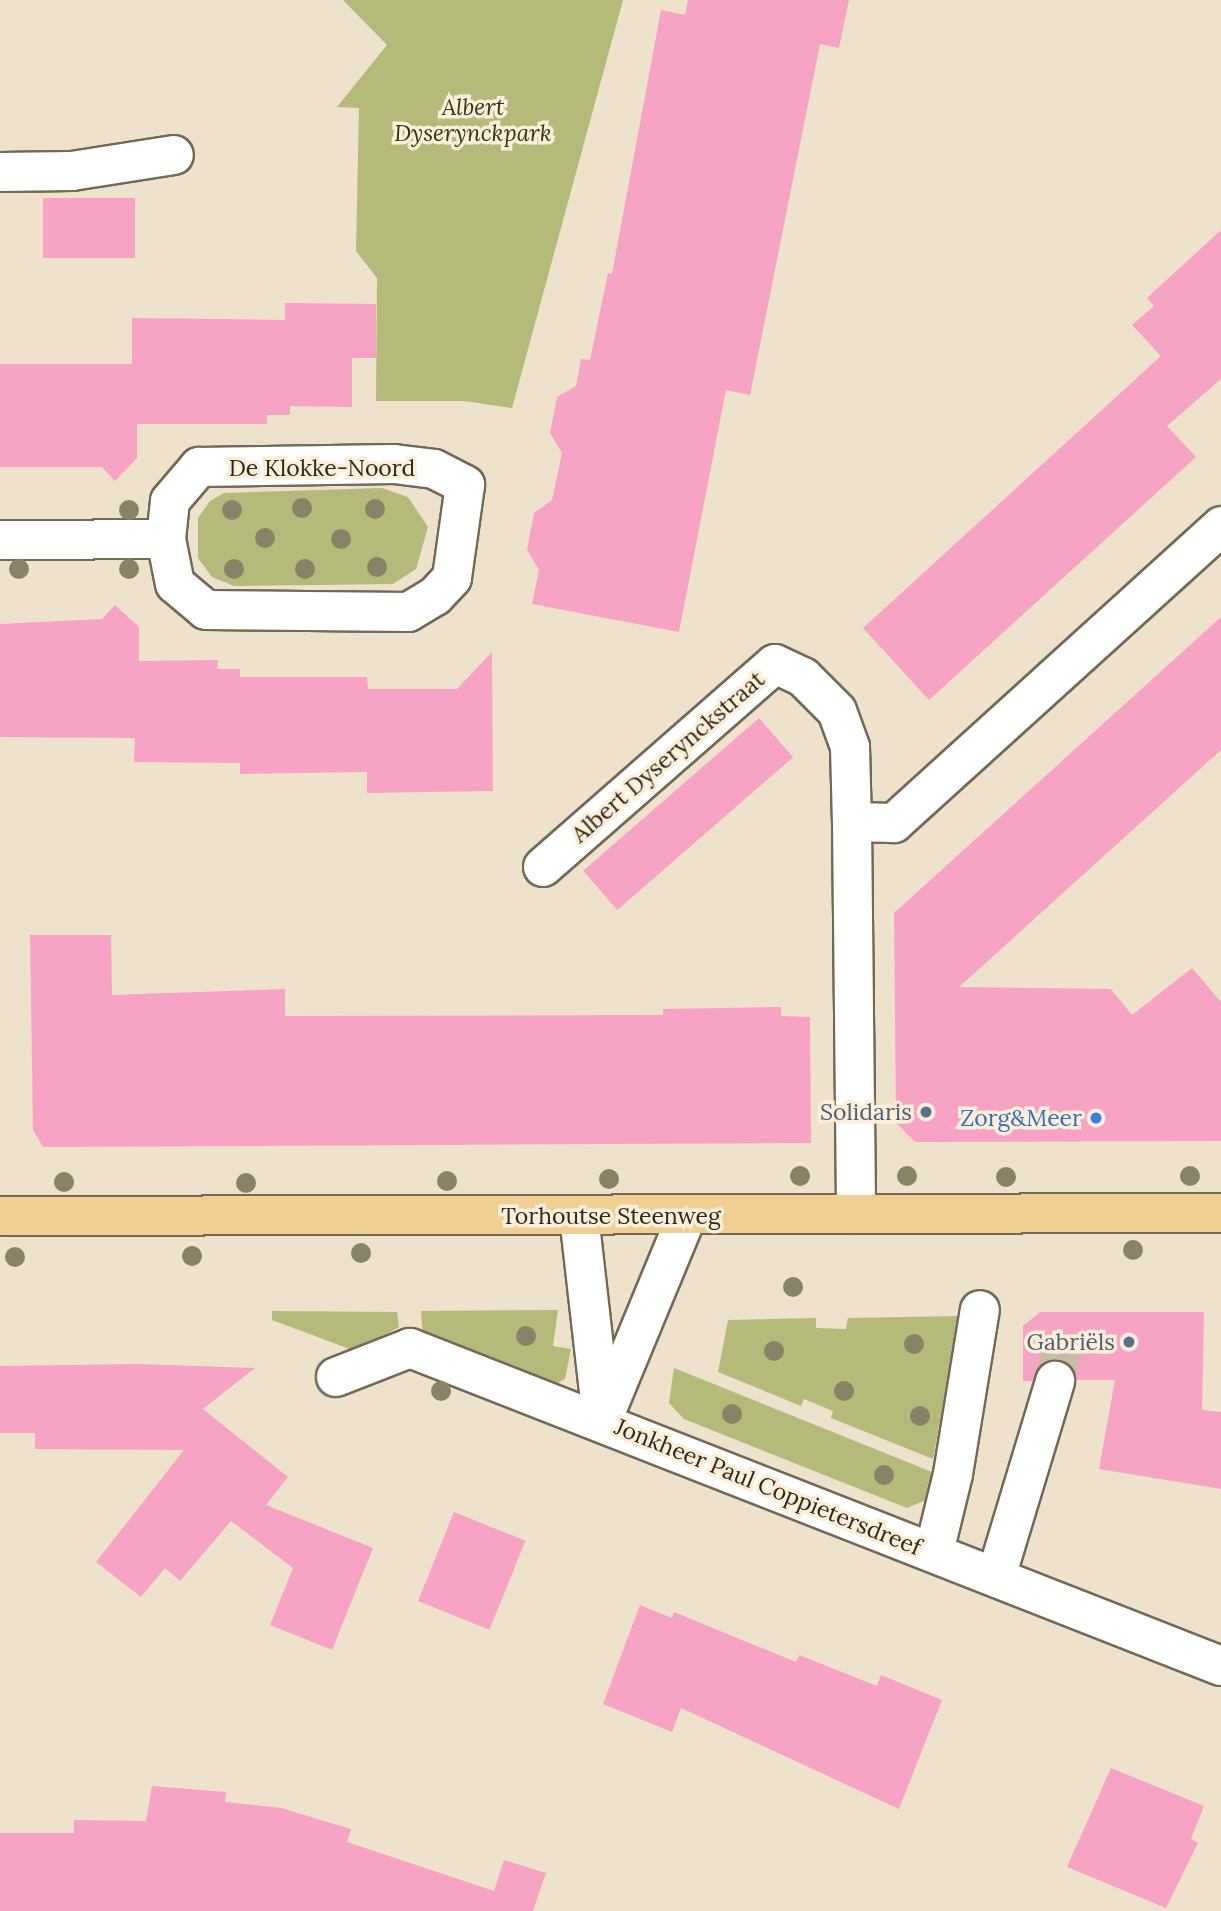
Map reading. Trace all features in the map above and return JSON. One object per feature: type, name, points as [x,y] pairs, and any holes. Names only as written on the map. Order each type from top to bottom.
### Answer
[{"type":"main road","name":"Torhoutse Steenweg","points":[[0,1216],[1221,1213]]},
{"type":"street","points":[[0,172],[72,171],[174,155]]},
{"type":"street","name":"De Klokke-Noord","points":[[394,464],[434,469],[465,485],[452,578],[435,596],[408,612],[206,610],[175,584],[166,539],[170,501],[200,467],[394,464]]},
{"type":"street","points":[[852,822],[894,823],[1221,526]]},
{"type":"street","points":[[0,540],[166,539]]},
{"type":"street","name":"Albert Dyserynckstraat","points":[[543,867],[775,664],[803,677],[837,711],[850,747],[856,1214]]},
{"type":"street","name":"Jonkheer Paul Coppietersdreef","points":[[579,1216],[602,1421]]},
{"type":"street","name":"Jonkheer Paul Coppietersdreef","points":[[602,1421],[687,1216]]},
{"type":"street","name":"Jonkheer Paul Coppietersdreef","points":[[934,1552],[953,1474],[980,1310]]},
{"type":"street","name":"Jonkheer Paul Coppietersdreef","points":[[336,1377],[410,1348],[602,1421],[1221,1666]]},
{"type":"street","points":[[996,1577],[1055,1381]]},
{"type":"green space","name":"Albert Dyserynckpark","points":[[343,0],[623,0],[512,408],[464,401],[376,401],[377,278],[356,251],[359,108],[337,107],[387,45]]},
{"type":"green space","points":[[382,488],[408,497],[428,527],[416,569],[393,584],[234,586],[212,577],[198,558],[198,518],[210,501],[224,493]]},
{"type":"green space","points":[[558,1310],[553,1346],[571,1349],[565,1379],[554,1385],[423,1337],[421,1311]]},
{"type":"green space","points":[[272,1311],[397,1312],[399,1327],[355,1351],[272,1320]]},
{"type":"green space","points":[[959,1316],[933,1459],[831,1418],[833,1411],[804,1399],[801,1406],[718,1372],[728,1320],[816,1318],[816,1328],[846,1329],[848,1318]]},
{"type":"green space","points":[[674,1368],[932,1472],[926,1500],[907,1508],[684,1419],[669,1403]]},
{"type":"building","points":[[688,0],[849,0],[839,48],[820,44],[750,395],[726,390],[679,632],[532,604],[539,570],[527,550],[534,513],[552,500],[562,453],[550,433],[557,397],[576,386],[581,359],[590,360],[608,273],[612,274],[661,10],[685,15]]},
{"type":"building","points":[[43,198],[135,198],[135,258],[43,258]]},
{"type":"building","points":[[1221,230],[1221,379],[1167,426],[1196,457],[929,700],[863,628],[1161,356],[1132,325],[1154,306],[1147,298]]},
{"type":"building","points":[[285,303],[376,304],[376,358],[352,358],[352,407],[290,406],[290,415],[267,415],[267,424],[137,424],[137,458],[115,481],[102,467],[0,467],[0,364],[132,364],[132,318],[285,320]]},
{"type":"building","points":[[115,605],[139,627],[139,661],[218,660],[217,669],[240,669],[240,677],[367,677],[368,689],[457,689],[492,652],[493,791],[367,793],[367,772],[240,774],[240,763],[134,762],[135,738],[0,737],[0,624],[102,619]]},
{"type":"building","points":[[1221,617],[1221,750],[959,987],[1111,989],[1132,1015],[1192,968],[1221,1002],[1221,1141],[915,1142],[896,1123],[894,913]]},
{"type":"building","points":[[759,718],[793,757],[617,910],[583,871]]},
{"type":"building","points":[[30,935],[111,935],[112,995],[285,989],[285,1016],[663,1015],[663,1009],[781,1007],[781,1016],[810,1017],[811,1143],[43,1147],[33,1130]]},
{"type":"building","points":[[1040,1312],[1204,1312],[1202,1410],[1221,1412],[1221,1489],[1099,1469],[1115,1380],[1076,1380],[1070,1366],[1051,1360],[1040,1366],[1032,1381],[1023,1381],[1023,1326]]},
{"type":"building","points":[[138,1364],[255,1368],[203,1409],[288,1477],[266,1505],[373,1548],[332,1650],[270,1625],[293,1568],[231,1521],[180,1581],[165,1568],[141,1597],[96,1562],[184,1450],[35,1449],[35,1433],[0,1433],[0,1366]]},
{"type":"building","points":[[454,1512],[525,1541],[489,1630],[418,1601]]},
{"type":"building","points":[[640,1605],[672,1618],[674,1612],[796,1662],[799,1655],[877,1686],[881,1675],[942,1700],[899,1809],[681,1708],[672,1732],[603,1704]]},
{"type":"building","points":[[1111,1768],[1204,1806],[1191,1839],[1198,1843],[1166,1908],[1067,1867]]},
{"type":"building","points":[[152,1786],[226,1792],[225,1802],[281,1808],[351,1829],[347,1842],[494,1891],[504,1860],[546,1873],[533,1911],[0,1911],[0,1833],[74,1833],[74,1820],[146,1821]]},
{"type":"tunnel","points":[[1055,1381],[1061,1352]]},
{"type":"place","name":"Solidaris","points":[[926,1112]]},
{"type":"place","name":"Zorg&Meer","points":[[1096,1118]]},
{"type":"place","name":"Gabriëls","points":[[1129,1342]]}]
